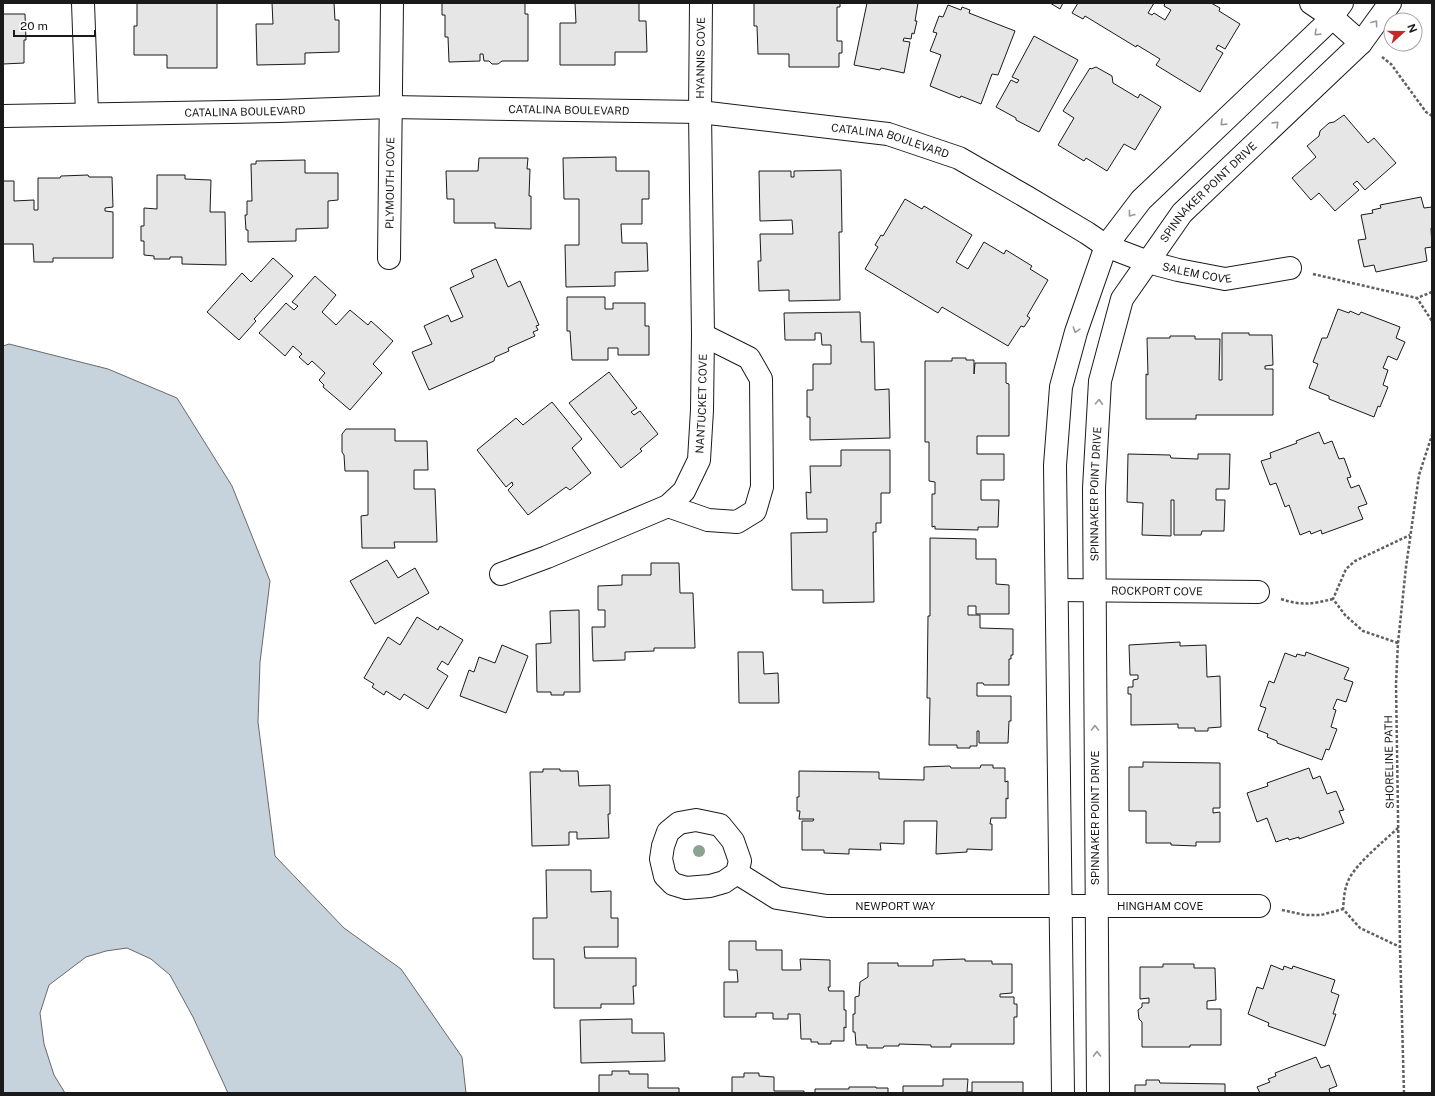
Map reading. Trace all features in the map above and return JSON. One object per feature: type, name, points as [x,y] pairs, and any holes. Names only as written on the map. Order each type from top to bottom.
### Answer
[{"type":"street","points":[[83,3],[86,114]]},
{"type":"street","name":"PLYMOUTH COVE","points":[[389,258],[392,3]]},
{"type":"street","name":"HYANNIS COVE","points":[[700,112],[701,3]]},
{"type":"street","points":[[1311,3],[1337,10],[1361,43]]},
{"type":"street","name":"SPINNAKER POINT DRIVE","points":[[1098,1093],[1094,488],[1100,381],[1122,299],[1182,213],[1361,43],[1390,3]]},
{"type":"street","points":[[1064,1093],[1055,465],[1061,387],[1076,332],[1106,246],[1141,200],[1337,10]]},
{"type":"street","name":"CATALINA BOULEVARD","points":[[3,116],[279,112],[390,107],[700,112],[888,134],[959,158],[1087,233],[1106,246]]},
{"type":"street","name":"NANTUCKET COVE","points":[[501,574],[547,557],[668,506],[684,491],[699,460],[702,410],[703,335],[700,112]]},
{"type":"street","name":"SALEM COVE","points":[[1106,246],[1148,262],[1178,270],[1225,279],[1290,268]]},
{"type":"street","points":[[668,506],[708,520],[737,522],[755,511],[762,487],[761,378],[749,358],[703,335]]},
{"type":"street","name":"ROCKPORT COVE","points":[[1057,590],[1258,592]]},
{"type":"street","name":"NEWPORT WAY","points":[[736,873],[777,898],[827,906],[1062,906]]},
{"type":"street","name":"HINGHAM COVE","points":[[1062,906],[1259,906]]},
{"type":"path","points":[[1361,43],[1391,64],[1426,112],[1432,116]]},
{"type":"path","points":[[1290,268],[1418,298],[1432,292]]},
{"type":"path","points":[[1418,298],[1432,321]]},
{"type":"path","name":"SHORELINE PATH","points":[[1404,1093],[1396,684],[1398,643],[1419,474],[1432,435]]},
{"type":"path","points":[[1333,599],[1346,569],[1355,561],[1411,535]]},
{"type":"path","points":[[1258,592],[1296,604],[1314,604],[1333,599]]},
{"type":"path","points":[[1333,599],[1345,615],[1363,631],[1398,643]]},
{"type":"path","points":[[1398,827],[1349,878],[1344,892],[1343,909],[1360,928],[1400,947]]},
{"type":"path","points":[[1259,906],[1305,915],[1321,915],[1343,909]]},
{"type":"shaded area","points":[[9,344],[108,369],[177,398],[232,486],[270,581],[260,662],[258,722],[275,856],[344,928],[401,969],[462,1057],[466,1093],[228,1093],[193,1017],[170,975],[151,959],[127,948],[106,951],[86,957],[49,985],[40,1013],[44,1044],[54,1075],[65,1093],[3,1093],[3,346]]},
{"type":"building","points":[[137,3],[217,3],[217,68],[167,68],[167,55],[134,55],[134,26],[137,26]]},
{"type":"building","points":[[272,3],[334,3],[335,20],[339,20],[339,52],[305,53],[305,64],[257,65],[256,24],[273,24]]},
{"type":"building","points":[[442,3],[525,3],[525,14],[528,14],[528,61],[502,61],[498,64],[492,64],[489,61],[484,61],[483,54],[480,54],[480,61],[449,62],[448,37],[445,37],[445,15],[442,15]]},
{"type":"building","points":[[575,3],[639,3],[639,21],[646,21],[647,52],[615,52],[615,65],[560,65],[560,23],[576,23]]},
{"type":"building","points":[[754,3],[840,3],[840,7],[837,7],[837,41],[842,41],[842,53],[839,53],[839,67],[789,67],[789,54],[758,54],[757,26],[754,26]]},
{"type":"building","points":[[867,3],[918,3],[915,21],[917,21],[914,34],[912,33],[911,39],[904,38],[903,41],[910,42],[904,73],[881,68],[880,70],[854,65]]},
{"type":"building","points":[[1050,3],[1063,3],[1060,9]]},
{"type":"building","points":[[1078,3],[1154,3],[1148,13],[1152,15],[1154,13],[1165,20],[1171,10],[1164,6],[1165,3],[1211,3],[1220,8],[1219,11],[1240,24],[1225,49],[1218,45],[1216,49],[1223,53],[1200,92],[1156,65],[1160,59],[1137,45],[1136,47],[1085,16],[1083,19],[1072,13]]},
{"type":"building","points":[[948,5],[961,10],[962,7],[970,10],[969,13],[1015,31],[998,75],[992,74],[981,104],[961,96],[960,98],[930,86],[941,55],[930,51],[937,33],[933,32],[939,16],[943,17]]},
{"type":"building","points":[[3,14],[25,14],[26,40],[24,40],[24,63],[3,64]]},
{"type":"building","points":[[1034,36],[1078,60],[1039,132],[996,107],[1011,80],[1017,83],[1019,80],[1012,77]]},
{"type":"building","points":[[1096,67],[1112,76],[1113,83],[1138,98],[1140,94],[1161,107],[1135,150],[1124,144],[1107,171],[1086,158],[1084,161],[1058,145],[1074,118],[1063,111],[1090,68]]},
{"type":"building","points":[[1344,115],[1368,143],[1374,138],[1396,163],[1365,190],[1357,181],[1353,184],[1359,190],[1335,211],[1319,193],[1311,200],[1292,178],[1316,157],[1307,146],[1319,136],[1320,131],[1329,123],[1334,122]]},
{"type":"building","points":[[616,157],[616,171],[649,171],[649,199],[642,199],[642,224],[621,224],[622,243],[647,243],[648,271],[615,272],[615,286],[566,287],[565,245],[579,245],[579,199],[564,199],[563,158]]},
{"type":"building","points":[[479,158],[528,158],[527,169],[530,169],[529,196],[531,196],[531,229],[495,228],[495,223],[454,223],[454,199],[447,199],[446,171],[478,171]]},
{"type":"building","points":[[305,160],[305,173],[338,173],[338,200],[328,201],[328,228],[296,229],[296,241],[248,242],[248,230],[246,230],[245,215],[247,215],[247,201],[252,201],[251,164],[256,164],[256,161]]},
{"type":"building","points":[[841,170],[842,232],[839,232],[840,300],[789,301],[789,290],[759,291],[758,261],[761,261],[760,234],[793,234],[792,220],[760,221],[759,171],[791,171],[791,177],[794,177],[794,171]]},
{"type":"building","points":[[88,175],[89,177],[112,177],[113,207],[105,208],[105,211],[113,212],[113,258],[53,258],[53,262],[34,262],[33,244],[3,244],[3,181],[14,181],[14,201],[34,200],[34,210],[38,210],[38,178],[60,178],[61,176]]},
{"type":"building","points":[[157,175],[185,175],[185,179],[211,180],[210,212],[225,212],[226,265],[182,264],[182,257],[154,259],[154,256],[144,255],[144,241],[141,241],[141,226],[144,226],[144,208],[157,209]]},
{"type":"building","points":[[1421,197],[1424,208],[1432,207],[1432,247],[1425,248],[1427,261],[1376,272],[1374,265],[1364,267],[1358,240],[1366,239],[1361,215],[1373,213],[1372,210],[1381,208],[1380,205]]},
{"type":"building","points":[[905,199],[922,209],[924,206],[972,235],[956,262],[968,269],[984,242],[1004,254],[1006,250],[1032,266],[1030,269],[1048,280],[1027,316],[1030,318],[1024,327],[1021,326],[1008,346],[942,307],[938,313],[865,269],[878,247],[875,245],[881,235],[883,236]]},
{"type":"building","points":[[273,258],[293,276],[254,319],[256,321],[239,340],[207,312],[242,273],[251,282]]},
{"type":"building","points":[[496,259],[508,287],[520,281],[539,325],[536,326],[538,330],[533,332],[535,336],[508,348],[509,351],[495,357],[494,361],[429,390],[412,352],[432,344],[424,326],[448,315],[451,322],[463,317],[450,288],[474,277],[471,270]]},
{"type":"building","points":[[315,276],[336,295],[322,312],[336,325],[350,310],[368,325],[371,321],[393,341],[373,364],[382,373],[350,410],[323,387],[324,385],[319,380],[325,373],[312,361],[308,365],[299,357],[302,354],[293,346],[285,356],[259,333],[286,303],[294,310],[298,306],[292,302]]},
{"type":"building","points":[[567,297],[605,297],[605,309],[613,309],[613,303],[645,303],[645,326],[649,326],[649,355],[618,355],[618,348],[608,348],[608,360],[572,360],[570,331],[567,331]]},
{"type":"building","points":[[1338,309],[1349,313],[1350,311],[1359,315],[1361,312],[1400,327],[1396,338],[1405,342],[1397,360],[1388,356],[1383,368],[1388,370],[1383,385],[1388,387],[1380,407],[1378,406],[1374,417],[1329,399],[1329,396],[1309,388],[1318,364],[1313,362],[1322,338],[1327,338]]},
{"type":"building","points":[[860,312],[861,342],[874,342],[875,390],[889,389],[890,438],[810,440],[810,417],[807,417],[807,390],[813,390],[813,364],[831,364],[831,345],[822,345],[821,333],[815,333],[815,340],[785,340],[784,313]]},
{"type":"building","points":[[1222,333],[1272,335],[1273,365],[1265,366],[1265,369],[1273,369],[1273,415],[1196,415],[1196,419],[1146,419],[1146,374],[1148,375],[1147,338],[1195,336],[1195,339],[1220,339],[1219,380],[1222,380]]},
{"type":"building","points":[[952,358],[966,358],[966,360],[974,360],[974,374],[975,363],[1006,363],[1006,383],[1009,384],[1009,436],[977,436],[977,454],[1004,454],[1004,480],[981,480],[981,500],[999,500],[998,527],[978,527],[978,530],[935,529],[935,526],[932,527],[932,494],[935,494],[935,482],[929,481],[929,442],[925,442],[925,361],[952,361]]},
{"type":"building","points":[[609,372],[637,408],[631,412],[634,415],[640,411],[658,434],[640,449],[642,451],[621,468],[569,403]]},
{"type":"building","points":[[552,402],[582,439],[572,448],[591,473],[570,490],[566,487],[528,515],[508,490],[513,485],[512,482],[506,487],[477,450],[516,418],[523,425]]},
{"type":"building","points":[[346,429],[395,429],[395,441],[427,441],[428,470],[414,470],[414,489],[435,489],[437,542],[394,542],[395,548],[362,548],[361,516],[368,515],[368,471],[345,471],[344,455],[342,452],[342,434]]},
{"type":"building","points":[[1319,432],[1324,444],[1332,441],[1339,459],[1344,458],[1351,477],[1347,478],[1351,488],[1359,485],[1367,504],[1358,507],[1363,519],[1322,534],[1321,530],[1311,534],[1310,531],[1300,535],[1289,505],[1285,507],[1276,483],[1270,485],[1261,461],[1271,458],[1270,453],[1297,443],[1296,441]]},
{"type":"building","points":[[841,450],[890,450],[890,493],[881,493],[881,523],[876,523],[876,532],[873,532],[874,602],[823,603],[823,590],[792,590],[791,533],[827,532],[827,519],[807,519],[806,492],[811,493],[810,466],[841,466]]},
{"type":"building","points":[[1128,454],[1170,455],[1171,458],[1198,459],[1198,454],[1230,454],[1229,489],[1216,489],[1216,500],[1225,500],[1224,531],[1202,531],[1201,535],[1174,535],[1174,500],[1171,500],[1171,536],[1142,535],[1143,503],[1127,502]]},
{"type":"building","points":[[930,538],[976,539],[976,559],[996,559],[996,584],[1009,585],[1009,614],[976,614],[976,606],[968,606],[968,615],[980,615],[980,628],[1013,629],[1013,655],[1011,655],[1011,659],[1009,659],[1009,685],[984,685],[983,683],[977,683],[977,696],[1011,696],[1011,721],[1009,721],[1008,743],[979,743],[979,731],[977,731],[977,746],[970,746],[970,748],[957,748],[957,745],[929,745],[930,698],[927,698],[928,616],[930,616]]},
{"type":"building","points":[[387,560],[398,578],[415,568],[429,593],[375,624],[350,581]]},
{"type":"building","points":[[651,563],[679,563],[680,593],[693,593],[695,648],[654,648],[654,651],[625,652],[625,660],[593,661],[592,627],[605,627],[605,610],[598,610],[598,586],[622,585],[622,575],[651,575]]},
{"type":"building","points":[[579,610],[580,692],[564,692],[564,695],[551,695],[551,692],[537,692],[536,644],[551,643],[550,611]]},
{"type":"building","points":[[417,617],[438,630],[440,626],[463,640],[448,665],[442,661],[437,669],[448,676],[428,709],[404,694],[400,700],[386,691],[384,695],[372,687],[374,684],[364,678],[388,637],[400,645]]},
{"type":"building","points":[[1180,642],[1180,646],[1206,645],[1207,677],[1220,676],[1221,727],[1208,728],[1208,731],[1195,731],[1195,728],[1178,728],[1178,724],[1131,725],[1131,694],[1128,694],[1128,687],[1133,687],[1133,680],[1138,679],[1138,675],[1130,675],[1129,645]]},
{"type":"building","points":[[502,645],[528,656],[506,713],[460,696],[469,670],[474,672],[479,657],[495,663]]},
{"type":"building","points":[[738,652],[763,652],[764,674],[778,673],[779,703],[739,703]]},
{"type":"building","points":[[1306,652],[1349,668],[1344,679],[1353,682],[1346,702],[1337,699],[1333,709],[1336,710],[1331,727],[1337,729],[1329,750],[1326,749],[1322,760],[1277,743],[1277,741],[1267,737],[1268,734],[1258,730],[1266,708],[1260,706],[1269,681],[1274,683],[1285,653],[1296,657],[1297,654],[1305,656]]},
{"type":"building","points":[[1143,762],[1220,763],[1220,808],[1213,808],[1213,813],[1220,812],[1220,842],[1196,842],[1196,846],[1171,845],[1171,843],[1146,843],[1146,811],[1129,811],[1129,767],[1143,767]]},
{"type":"building","points":[[981,765],[993,765],[993,768],[1005,768],[1005,782],[1008,781],[1006,818],[991,818],[992,850],[967,849],[967,852],[936,854],[937,821],[904,821],[904,844],[880,843],[881,850],[849,849],[849,854],[824,853],[824,850],[802,850],[802,821],[813,821],[814,819],[799,819],[800,811],[797,811],[797,797],[799,797],[799,771],[879,772],[879,779],[924,780],[924,767],[950,766],[951,768],[980,768]]},
{"type":"building","points":[[1309,768],[1313,779],[1320,776],[1327,794],[1336,791],[1344,810],[1339,811],[1344,823],[1299,839],[1299,837],[1289,840],[1288,838],[1276,842],[1267,818],[1257,822],[1247,793],[1268,786],[1267,783]]},
{"type":"building","points":[[543,769],[578,771],[579,786],[610,785],[610,814],[608,814],[609,838],[577,839],[577,832],[569,832],[569,845],[532,846],[530,772],[543,772]]},
{"type":"building","points":[[546,870],[591,870],[591,892],[611,891],[611,918],[618,918],[618,947],[584,947],[585,958],[636,958],[636,986],[633,986],[634,1004],[601,1004],[601,1008],[554,1008],[554,959],[533,959],[533,918],[547,918]]},
{"type":"building","points":[[729,941],[756,941],[756,950],[782,950],[782,970],[801,970],[800,959],[830,960],[829,991],[844,991],[846,1028],[844,1027],[844,1041],[831,1041],[831,1044],[818,1044],[818,1042],[811,1042],[811,1039],[801,1039],[800,1014],[788,1014],[788,1019],[773,1019],[773,1013],[756,1013],[756,1017],[724,1017],[724,982],[738,982],[737,970],[729,970]]},
{"type":"building","points":[[965,959],[965,961],[992,961],[992,964],[1012,964],[1012,993],[1000,994],[1000,997],[1014,997],[1014,1004],[1017,1004],[1017,1017],[1014,1017],[1014,1044],[951,1044],[951,1047],[931,1047],[931,1045],[899,1044],[899,1046],[884,1046],[883,1048],[867,1048],[867,1045],[856,1045],[855,1032],[853,1032],[855,997],[859,996],[860,982],[868,977],[868,963],[898,963],[898,966],[933,966],[933,960]]},
{"type":"building","points":[[1163,964],[1194,964],[1194,968],[1215,968],[1216,1000],[1207,1001],[1207,1009],[1221,1009],[1221,1045],[1190,1045],[1190,1047],[1142,1047],[1142,1022],[1139,1019],[1138,1010],[1142,1007],[1142,1003],[1149,1003],[1149,998],[1140,999],[1140,967],[1163,967]]},
{"type":"building","points":[[1271,965],[1283,970],[1284,966],[1292,969],[1293,966],[1335,980],[1331,992],[1339,995],[1333,1014],[1336,1014],[1325,1046],[1268,1026],[1269,1023],[1248,1014],[1257,987],[1263,989]]},
{"type":"building","points":[[632,1019],[632,1033],[664,1033],[665,1061],[581,1063],[580,1020]]},
{"type":"building","points":[[1316,1057],[1321,1068],[1329,1065],[1337,1086],[1329,1089],[1330,1093],[1260,1093],[1257,1087],[1270,1082],[1268,1079],[1276,1076],[1275,1073]]},
{"type":"building","points":[[612,1071],[629,1071],[629,1074],[648,1074],[648,1088],[679,1088],[679,1093],[599,1093],[599,1075],[612,1075]]},
{"type":"building","points":[[744,1073],[759,1073],[759,1076],[774,1077],[774,1091],[804,1091],[804,1093],[732,1093],[732,1077],[744,1077]]},
{"type":"building","points":[[943,1079],[968,1079],[967,1092],[972,1092],[972,1082],[1023,1082],[1023,1093],[903,1093],[903,1086],[943,1086]]},
{"type":"building","points":[[1146,1080],[1159,1080],[1160,1083],[1225,1084],[1225,1093],[1135,1093],[1135,1085],[1146,1085]]},
{"type":"building","points":[[849,1087],[888,1088],[888,1093],[815,1093],[815,1089],[849,1089]]}]
